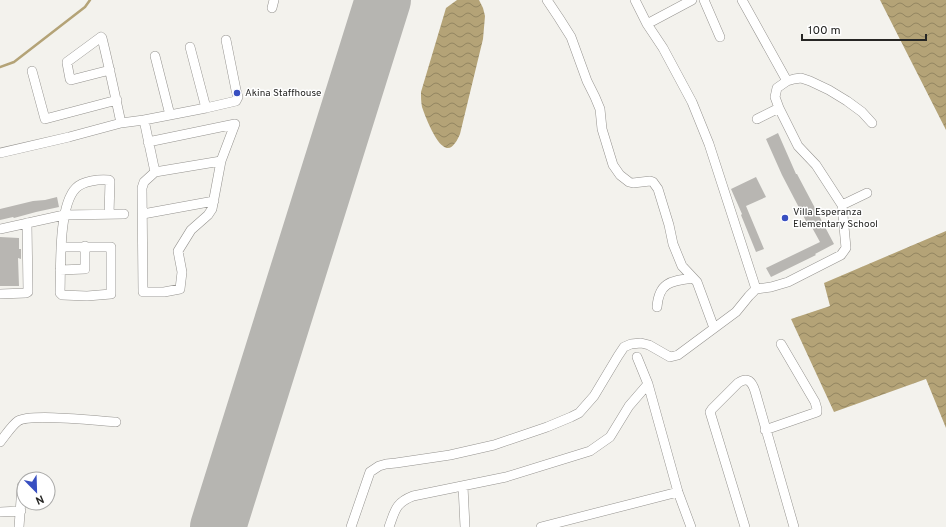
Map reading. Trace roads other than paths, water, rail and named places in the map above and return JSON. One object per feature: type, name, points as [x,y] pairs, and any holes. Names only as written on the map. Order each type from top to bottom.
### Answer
[{"type":"street","points":[[547,0],[571,37],[587,81],[600,109],[602,129],[613,165],[620,175],[629,182],[650,181],[655,185],[669,225],[673,244],[682,266],[696,282],[714,328]]},
{"type":"street","points":[[635,0],[647,24],[663,48],[692,102],[709,144],[756,289]]},
{"type":"street","points":[[647,24],[692,0]]},
{"type":"street","points":[[706,0],[720,37]]},
{"type":"street","points":[[742,0],[787,81]]},
{"type":"street","points":[[110,70],[70,80],[67,62],[101,37],[102,38],[110,70],[122,123]]},
{"type":"street","points":[[0,153],[122,123],[170,115],[236,101],[238,99],[226,40]]},
{"type":"street","points":[[190,47],[206,108]]},
{"type":"street","points":[[156,56],[170,115]]},
{"type":"street","points":[[32,71],[45,119],[117,100]]},
{"type":"street","points":[[351,527],[370,472],[379,466],[471,451],[494,445],[579,413],[594,396],[624,347],[641,342],[670,357],[675,356],[684,351],[736,312],[756,289],[771,288],[788,282],[841,255],[846,248],[842,205],[816,165],[798,146],[775,97],[777,88],[787,81],[794,79],[801,78],[810,80],[847,101],[862,112],[872,123]]},
{"type":"street","points":[[757,119],[779,108]]},
{"type":"street","points":[[144,120],[155,172]]},
{"type":"street","points":[[148,142],[235,124],[221,161],[211,212],[191,230],[178,251],[182,272],[180,289],[171,292],[143,292],[142,193],[144,182],[155,172],[221,161]]},
{"type":"street","points":[[61,247],[111,247],[111,294],[87,296],[60,294],[61,247],[64,215],[72,194],[77,187],[86,183],[102,179],[110,181],[109,214]]},
{"type":"street","points":[[842,205],[867,193]]},
{"type":"street","points":[[143,214],[214,201]]},
{"type":"street","points":[[0,229],[64,215],[124,214]]},
{"type":"street","points":[[0,294],[28,292],[27,223]]},
{"type":"street","points":[[60,270],[84,269],[85,246]]},
{"type":"street","points":[[657,307],[659,295],[666,284],[693,278]]},
{"type":"street","points":[[765,430],[817,412],[815,402],[781,344]]},
{"type":"street","points":[[637,357],[648,384],[678,492],[691,527]]},
{"type":"street","points":[[745,527],[710,412],[738,383],[743,380],[750,381],[752,384],[794,527]]},
{"type":"street","points":[[389,527],[395,510],[405,499],[413,496],[506,477],[590,451],[610,437],[629,406],[648,384]]},
{"type":"street","points":[[0,442],[18,421],[30,418],[116,422]]},
{"type":"street","points":[[463,486],[465,527]]},
{"type":"street","points":[[541,527],[678,492]]},
{"type":"street","points":[[0,512],[21,511],[19,527]]},
{"type":"water","points":[[457,0],[479,0],[485,16],[483,39],[460,134],[451,147],[446,148],[437,139],[425,116],[421,101],[421,92],[446,8]]},
{"type":"water","points":[[880,0],[946,0],[946,130]]},
{"type":"water","points":[[946,231],[946,428],[926,379],[834,412],[791,319],[830,306],[824,283]]},
{"type":"waterway","points":[[0,67],[14,62],[85,7],[90,0]]},
{"type":"place","name":"Akina Staffhouse","points":[[237,93]]},
{"type":"place","name":"Villa Esperanza Elementary School","points":[[785,218]]}]
